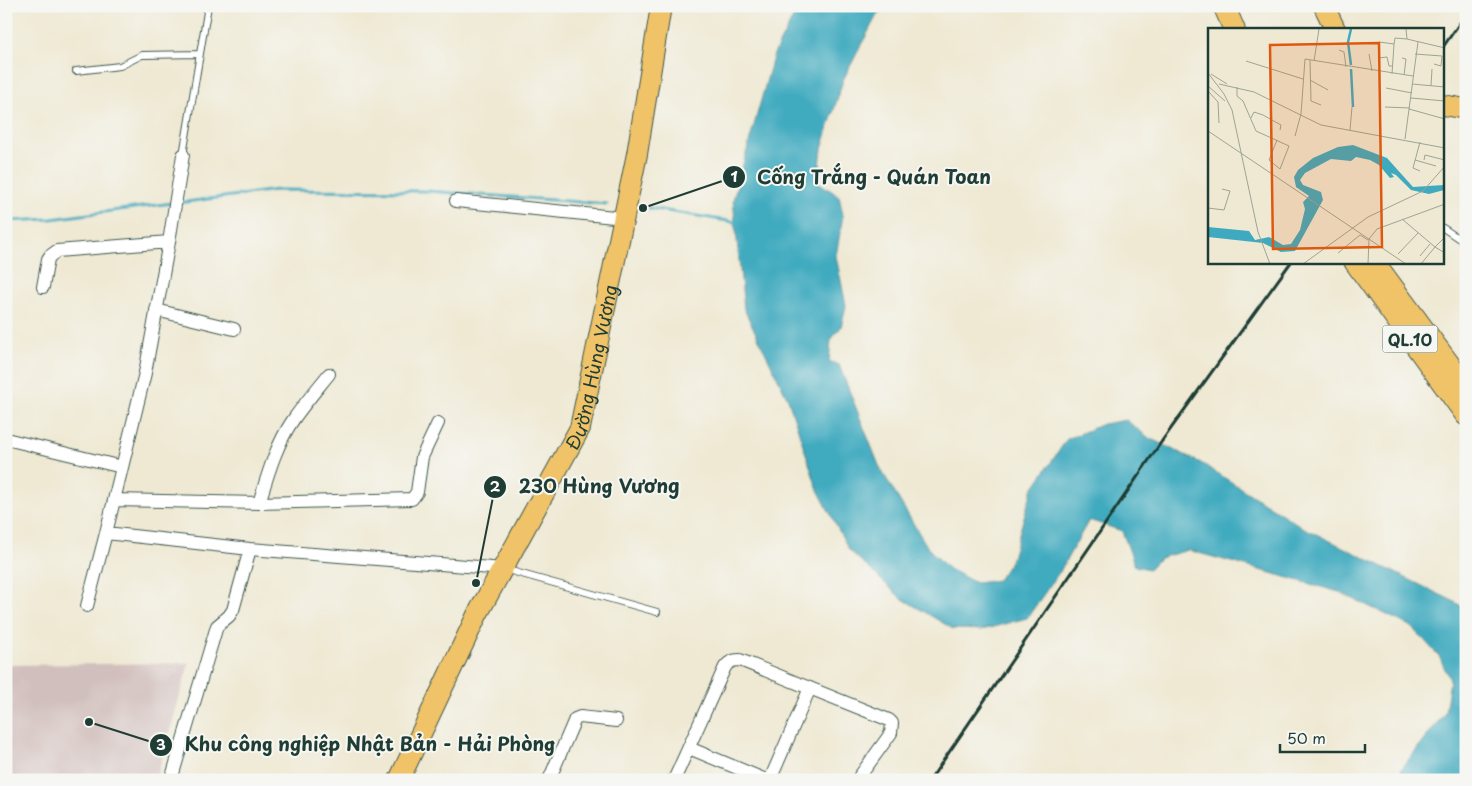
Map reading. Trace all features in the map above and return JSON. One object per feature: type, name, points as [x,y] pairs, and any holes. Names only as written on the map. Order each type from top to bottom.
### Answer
[{"type":"highway","points":[[1210,6],[1220,28]]},
{"type":"highway","points":[[1224,6],[1234,28]]},
{"type":"highway","name":"QL.10","points":[[1356,264],[1466,415]]},
{"type":"highway","name":"QL.10","points":[[1375,264],[1466,387]]},
{"type":"main road","name":"Đường Hùng Vương","points":[[399,780],[477,615],[580,428],[637,154],[661,6]]},
{"type":"main road","points":[[1324,6],[1335,28]]},
{"type":"main road","points":[[1444,105],[1466,109]]},
{"type":"street","points":[[87,606],[139,404],[170,242],[183,155]]},
{"type":"street","points":[[456,201],[624,218]]},
{"type":"street","points":[[43,287],[48,259],[57,251],[170,242]]},
{"type":"street","points":[[156,310],[234,329]]},
{"type":"street","points":[[259,503],[271,462],[285,434],[293,420],[329,374]]},
{"type":"street","points":[[114,500],[259,503],[412,498],[417,492],[422,457],[438,423]]},
{"type":"street","points":[[6,438],[122,466]]},
{"type":"street","points":[[106,533],[250,549],[504,569]]},
{"type":"street","points":[[171,780],[217,626],[232,614],[250,549]]},
{"type":"street","points":[[674,780],[724,667],[729,662],[740,660],[889,720],[892,723],[891,733],[857,780]]},
{"type":"street","points":[[770,780],[810,688]]},
{"type":"street","points":[[549,780],[575,719],[580,716],[616,721]]},
{"type":"street","points":[[689,748],[766,780]]},
{"type":"lane","points":[[183,155],[208,6]]},
{"type":"lane","points":[[76,71],[120,66],[142,55],[200,54]]},
{"type":"lane","points":[[1444,229],[1461,240],[1466,248]]},
{"type":"lane","points":[[504,569],[657,612]]},
{"type":"shaded area","points":[[189,663],[156,780],[6,780],[6,665]]},
{"type":"water","points":[[799,6],[888,6],[877,15],[843,80],[822,149],[818,182],[839,196],[843,215],[836,256],[846,306],[841,327],[831,340],[829,361],[839,365],[880,468],[928,548],[949,569],[976,583],[998,580],[1011,561],[1032,490],[1067,439],[1103,424],[1126,420],[1149,438],[1201,463],[1304,528],[1466,609],[1466,780],[1398,780],[1402,768],[1445,713],[1450,680],[1439,656],[1412,627],[1339,592],[1188,550],[1160,558],[1149,569],[1135,566],[1122,531],[1089,520],[1060,571],[1027,618],[982,630],[953,629],[901,598],[849,550],[817,488],[788,399],[744,309],[733,200],[774,54]]},
{"type":"waterway","points":[[178,203],[277,190],[428,191],[607,204]]},
{"type":"waterway","points":[[6,221],[51,219],[172,203]]},
{"type":"waterway","points":[[649,208],[740,223]]},
{"type":"railway","points":[[1444,46],[1466,14]]},
{"type":"railway","points":[[930,780],[1162,441],[1290,264]]},
{"type":"place","name":"Cống Trắng - Quán Toan","points":[[643,208]]},
{"type":"place","name":"230 Hùng Vương","points":[[476,583]]},
{"type":"place","name":"Khu công nghiệp Nhật Bản - Hải Phòng","points":[[89,722]]}]
